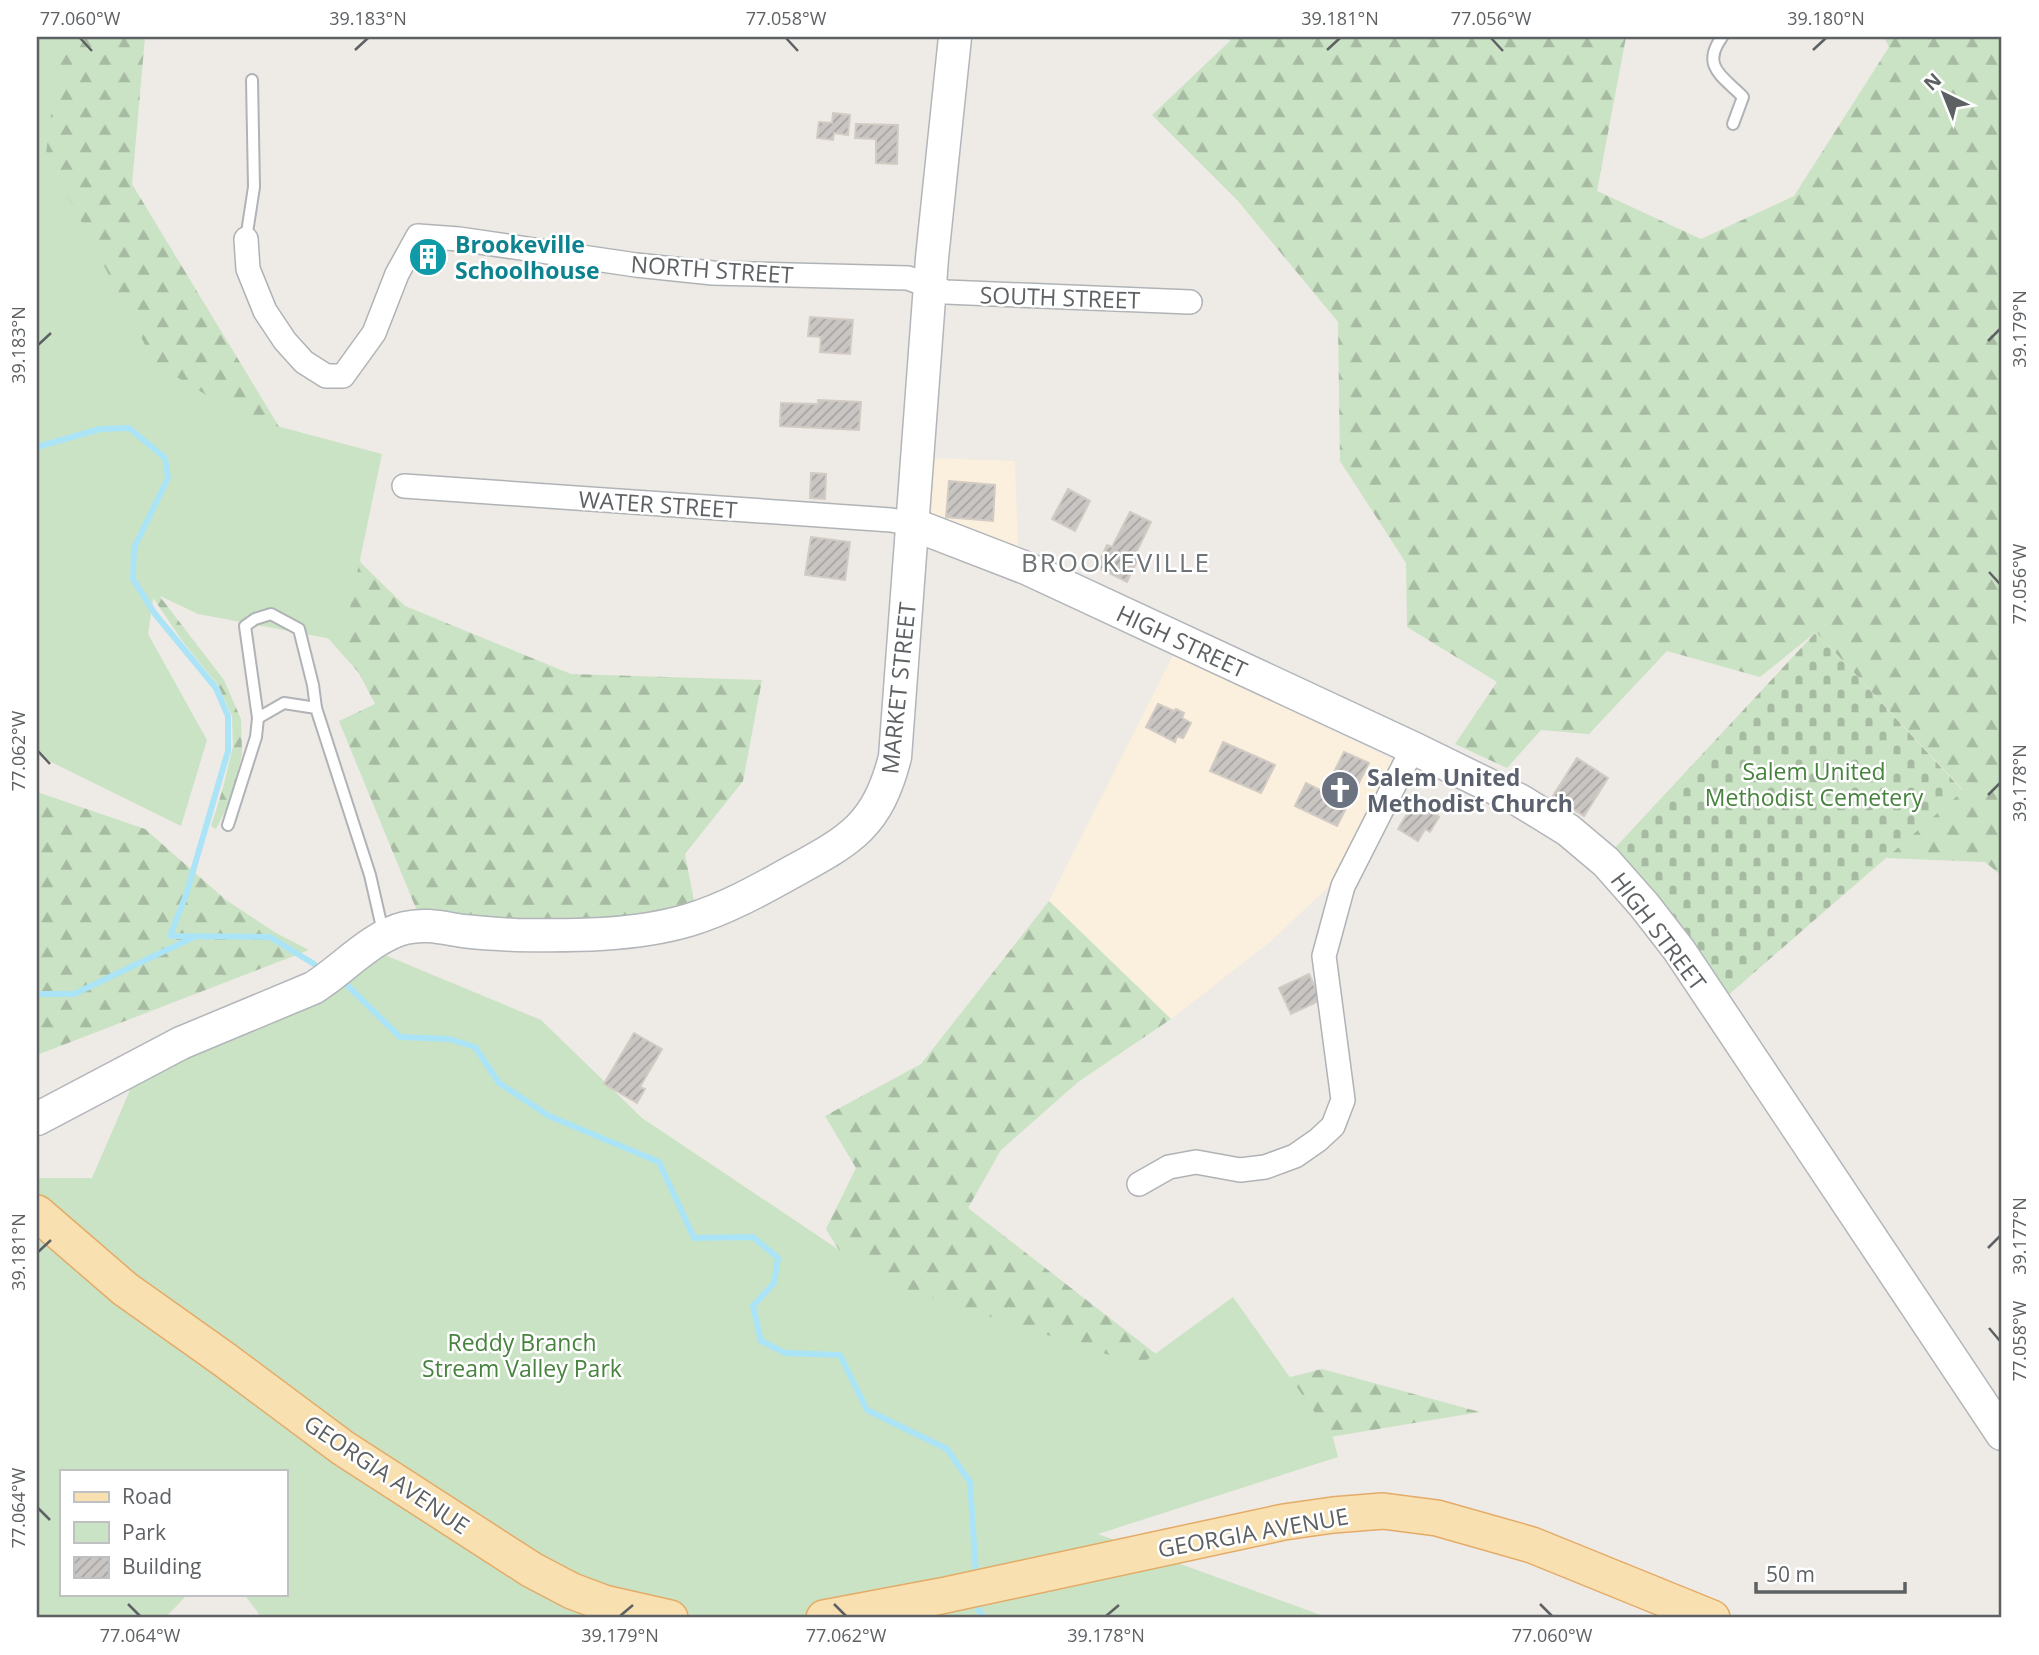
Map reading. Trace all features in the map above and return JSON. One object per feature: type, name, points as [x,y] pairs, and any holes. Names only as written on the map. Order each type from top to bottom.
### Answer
[{"type":"main road","name":"MARKET STREET","points":[[128,1070],[181,1043],[313,988],[328,979],[355,955],[402,928],[424,925],[516,935],[605,933],[658,927],[688,920],[748,896],[847,839],[865,823],[879,805],[888,785],[895,757],[930,286],[955,37]]},
{"type":"main road","name":"HIGH STREET","points":[[912,524],[1026,568],[1413,748],[1519,800],[1587,846],[1626,883],[1679,950],[2002,1434]]},
{"type":"main road","points":[[37,1119],[128,1070]]},
{"type":"main road","points":[[37,1142],[128,1070]]},
{"type":"main road","name":"GEORGIA AVENUE","points":[[37,1213],[125,1289],[343,1448],[533,1570],[572,1591],[604,1603],[670,1618]]},
{"type":"main road","name":"GEORGIA AVENUE","points":[[37,1243],[125,1289]]},
{"type":"main road","name":"GEORGIA AVENUE","points":[[824,1618],[941,1596],[1284,1522],[1383,1511],[1437,1518],[1532,1545],[1712,1618]]},
{"type":"street","name":"NORTH STREET","points":[[246,239],[248,269],[265,310],[285,341],[298,355],[326,376],[343,376],[374,333],[397,274],[418,236],[459,239],[687,270],[908,278],[930,286]]},
{"type":"street","name":"SOUTH STREET","points":[[930,286],[946,292],[1190,302]]},
{"type":"street","name":"WATER STREET","points":[[404,486],[891,520],[912,524]]},
{"type":"street","points":[[1139,1184],[1168,1167],[1196,1162],[1240,1170],[1265,1167],[1295,1156],[1333,1126],[1343,1100],[1324,956],[1343,886],[1413,748]]},
{"type":"lane","points":[[1722,37],[1715,50],[1713,64],[1720,77],[1743,97],[1733,124]]},
{"type":"lane","points":[[246,239],[254,187],[252,79]]},
{"type":"lane","points":[[228,825],[256,737],[258,718],[245,626],[255,619],[271,614],[299,629],[311,674],[316,708],[370,875],[384,938]]},
{"type":"lane","points":[[258,718],[284,703],[316,708]]},
{"type":"shaded area","points":[[929,458],[1015,461],[1018,547],[947,526],[928,515]]},
{"type":"shaded area","points":[[1173,655],[1399,762],[1340,876],[1269,943],[1171,1019],[1049,901]]},
{"type":"green space","points":[[37,37],[145,37],[132,184],[362,564],[405,606],[571,674],[762,680],[743,781],[685,854],[695,906],[660,915],[515,923],[417,911],[339,721],[375,704],[359,673],[319,628],[157,554],[161,598],[224,680],[241,719],[242,754],[231,799],[216,829],[211,826],[233,746],[232,716],[218,685],[183,642],[37,426]]},
{"type":"green space","points":[[37,37],[61,37],[46,154],[155,364],[243,417],[382,454],[343,641],[198,614],[154,593],[148,634],[207,740],[181,826],[37,755]]},
{"type":"green space","points":[[1227,37],[1626,37],[1597,191],[1701,239],[1794,196],[1889,47],[1884,37],[2002,37],[2002,876],[1985,862],[1886,858],[1963,790],[1816,632],[1760,677],[1667,651],[1589,734],[1541,730],[1507,768],[1455,744],[1497,682],[1407,627],[1406,563],[1340,461],[1338,322],[1238,201],[1152,115],[1230,41]]},
{"type":"green space","name":"Salem United Methodist Cemetery","points":[[1816,632],[1963,791],[1726,997],[1613,850]]},
{"type":"green space","points":[[37,792],[145,829],[226,900],[276,933],[309,950],[37,1055]]},
{"type":"green space","points":[[1049,901],[1171,1019],[1078,1082],[1001,1150],[968,1208],[1156,1354],[1224,1394],[1322,1369],[1480,1412],[1294,1443],[887,1329],[826,1229],[856,1168],[825,1116],[921,1064]]},
{"type":"green space","name":"Reddy Branch Stream Valley Park","points":[[363,946],[541,1020],[642,1118],[866,1268],[859,1274],[1140,1365],[1233,1297],[1333,1438],[1338,1457],[1098,1534],[1329,1618],[262,1618],[246,1596],[287,1596],[287,1470],[60,1470],[60,1596],[186,1596],[165,1618],[37,1618],[37,1178],[92,1178],[146,1053]]},
{"type":"building","points":[[833,113],[850,115],[848,135],[834,133],[833,140],[817,138],[819,122],[832,123]]},
{"type":"building","points":[[856,124],[898,125],[897,164],[876,163],[876,139],[855,138]]},
{"type":"building","name":"Brookeville Schoolhouse","points":[[424,248],[439,255],[436,259],[442,262],[438,268],[433,266],[432,270],[416,263]]},
{"type":"building","points":[[810,317],[853,320],[850,354],[820,352],[821,337],[808,336]]},
{"type":"building","points":[[818,400],[861,402],[859,430],[780,426],[781,403],[818,404]]},
{"type":"building","points":[[811,473],[826,474],[825,499],[810,498]]},
{"type":"building","points":[[949,481],[995,485],[993,521],[946,517]]},
{"type":"building","points":[[1068,489],[1090,501],[1075,531],[1052,519]]},
{"type":"building","points":[[1130,512],[1151,522],[1134,557],[1138,559],[1127,582],[1097,567],[1107,545],[1112,547]]},
{"type":"building","points":[[811,537],[850,542],[845,580],[805,575]]},
{"type":"building","points":[[1158,704],[1184,713],[1182,718],[1191,723],[1183,738],[1177,736],[1175,742],[1146,727]]},
{"type":"building","points":[[1223,742],[1275,765],[1261,793],[1210,771]]},
{"type":"building","name":"Salem United Methodist Church","points":[[1344,752],[1369,763],[1337,826],[1295,806],[1306,783],[1324,792]]},
{"type":"building","points":[[1577,758],[1608,778],[1584,816],[1553,796]]},
{"type":"building","points":[[1417,798],[1439,811],[1439,817],[1430,832],[1425,829],[1418,841],[1398,829]]},
{"type":"building","points":[[1309,974],[1321,1000],[1291,1014],[1279,988]]},
{"type":"building","points":[[634,1033],[662,1049],[640,1087],[645,1089],[637,1103],[604,1084]]},
{"type":"waterway","points":[[37,447],[100,429],[129,428],[165,458],[168,478],[134,548],[133,579],[155,614],[216,688],[228,716],[228,751],[186,895],[170,936],[270,937],[314,964]]},
{"type":"waterway","points":[[37,994],[74,994],[194,937]]},
{"type":"waterway","points":[[345,983],[400,1037],[449,1039],[475,1047],[499,1083],[549,1116],[659,1162],[694,1238],[753,1237],[778,1258],[774,1283],[753,1306],[761,1341],[785,1353],[840,1355],[867,1410],[947,1449],[970,1482],[976,1576]]},
{"type":"waterway","points":[[977,1598],[978,1609],[984,1618]]},
{"type":"place","name":"Brookeville Schoolhouse","points":[[428,257]]},
{"type":"place","name":"Salem United Methodist Church","points":[[1340,790]]},
{"type":"district","name":"BROOKEVILLE","points":[[1116,562]]}]
